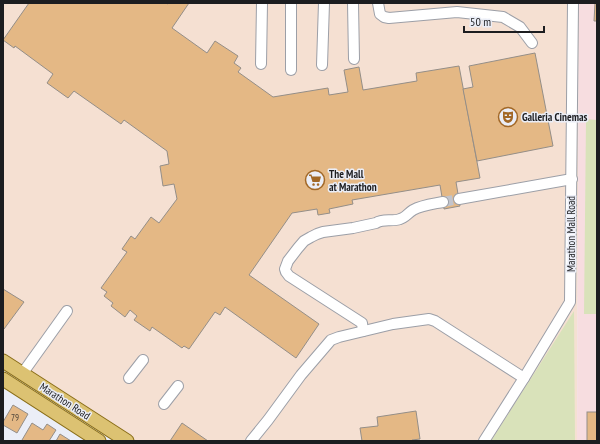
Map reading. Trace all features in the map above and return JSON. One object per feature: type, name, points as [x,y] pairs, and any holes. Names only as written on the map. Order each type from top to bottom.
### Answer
[{"type":"main road","name":"Marathon Road","points":[[3,361],[126,441]]},
{"type":"main road","name":"Marathon Road","points":[[3,379],[99,441]]},
{"type":"lane","points":[[261,64],[262,3]]},
{"type":"lane","points":[[291,3],[291,70]]},
{"type":"lane","points":[[322,65],[324,3]]},
{"type":"lane","points":[[353,3],[354,59]]},
{"type":"lane","points":[[378,3],[380,14],[389,18],[457,12],[503,17],[520,27],[532,43]]},
{"type":"lane","name":"Marathon Mall Road","points":[[484,441],[570,302],[573,3]]},
{"type":"lane","points":[[459,199],[572,179]]},
{"type":"lane","points":[[363,331],[362,323],[289,276],[286,272],[288,261],[304,241],[317,234],[366,226],[382,220],[401,219],[413,210],[443,202]]},
{"type":"lane","points":[[22,374],[67,311]]},
{"type":"lane","points":[[253,439],[301,375],[329,343],[339,337],[363,331],[421,320],[432,320],[524,378]]},
{"type":"lane","points":[[129,378],[143,360]]},
{"type":"lane","points":[[164,404],[178,386]]},
{"type":"shaded area","points":[[3,3],[579,3],[577,441],[133,441],[3,357]]},
{"type":"shaded area","points":[[579,3],[597,3],[597,441],[577,441]]},
{"type":"green space","points":[[586,119],[597,120],[597,314],[584,314]]},
{"type":"green space","points":[[574,311],[575,441],[491,441]]},
{"type":"building","name":"The Mall at Marathon","points":[[29,3],[189,3],[172,28],[207,53],[215,41],[238,56],[234,63],[241,68],[238,72],[273,97],[328,88],[329,95],[348,92],[344,70],[359,67],[363,90],[417,81],[416,73],[459,66],[480,178],[456,182],[460,206],[444,209],[440,185],[352,200],[353,204],[329,209],[330,213],[318,215],[317,209],[292,213],[249,275],[319,324],[296,358],[225,307],[220,315],[215,312],[189,349],[184,346],[182,348],[152,327],[150,331],[134,320],[137,316],[130,310],[125,317],[111,306],[113,303],[104,296],[107,292],[101,288],[127,252],[122,249],[131,236],[135,239],[151,217],[159,223],[177,199],[174,184],[163,186],[160,166],[169,164],[167,151],[124,120],[121,124],[74,91],[68,98],[47,83],[53,74],[15,46],[14,48],[3,40]]},
{"type":"building","points":[[595,3],[597,3],[597,21],[594,21]]},
{"type":"building","name":"Galleria Cinemas","points":[[535,53],[553,146],[477,161],[463,89],[473,87],[469,66]]},
{"type":"building","points":[[3,289],[24,302],[4,329],[3,328]]},
{"type":"building","points":[[13,405],[28,414],[17,433],[3,425],[3,422]]},
{"type":"building","points":[[416,411],[420,439],[412,441],[362,441],[360,428],[378,426],[377,417]]},
{"type":"building","points":[[587,412],[597,412],[597,441],[587,441]]},
{"type":"building","points":[[32,423],[43,430],[47,424],[56,430],[49,441],[23,441],[22,440]]},
{"type":"building","points":[[182,423],[208,441],[170,441]]},
{"type":"building","points":[[60,434],[71,441],[56,441]]},
{"type":"tunnel","points":[[443,202],[459,199]]},
{"type":"place","name":"Galleria Cinemas","points":[[508,117]]},
{"type":"place","name":"The Mall at Marathon","points":[[315,180]]}]
